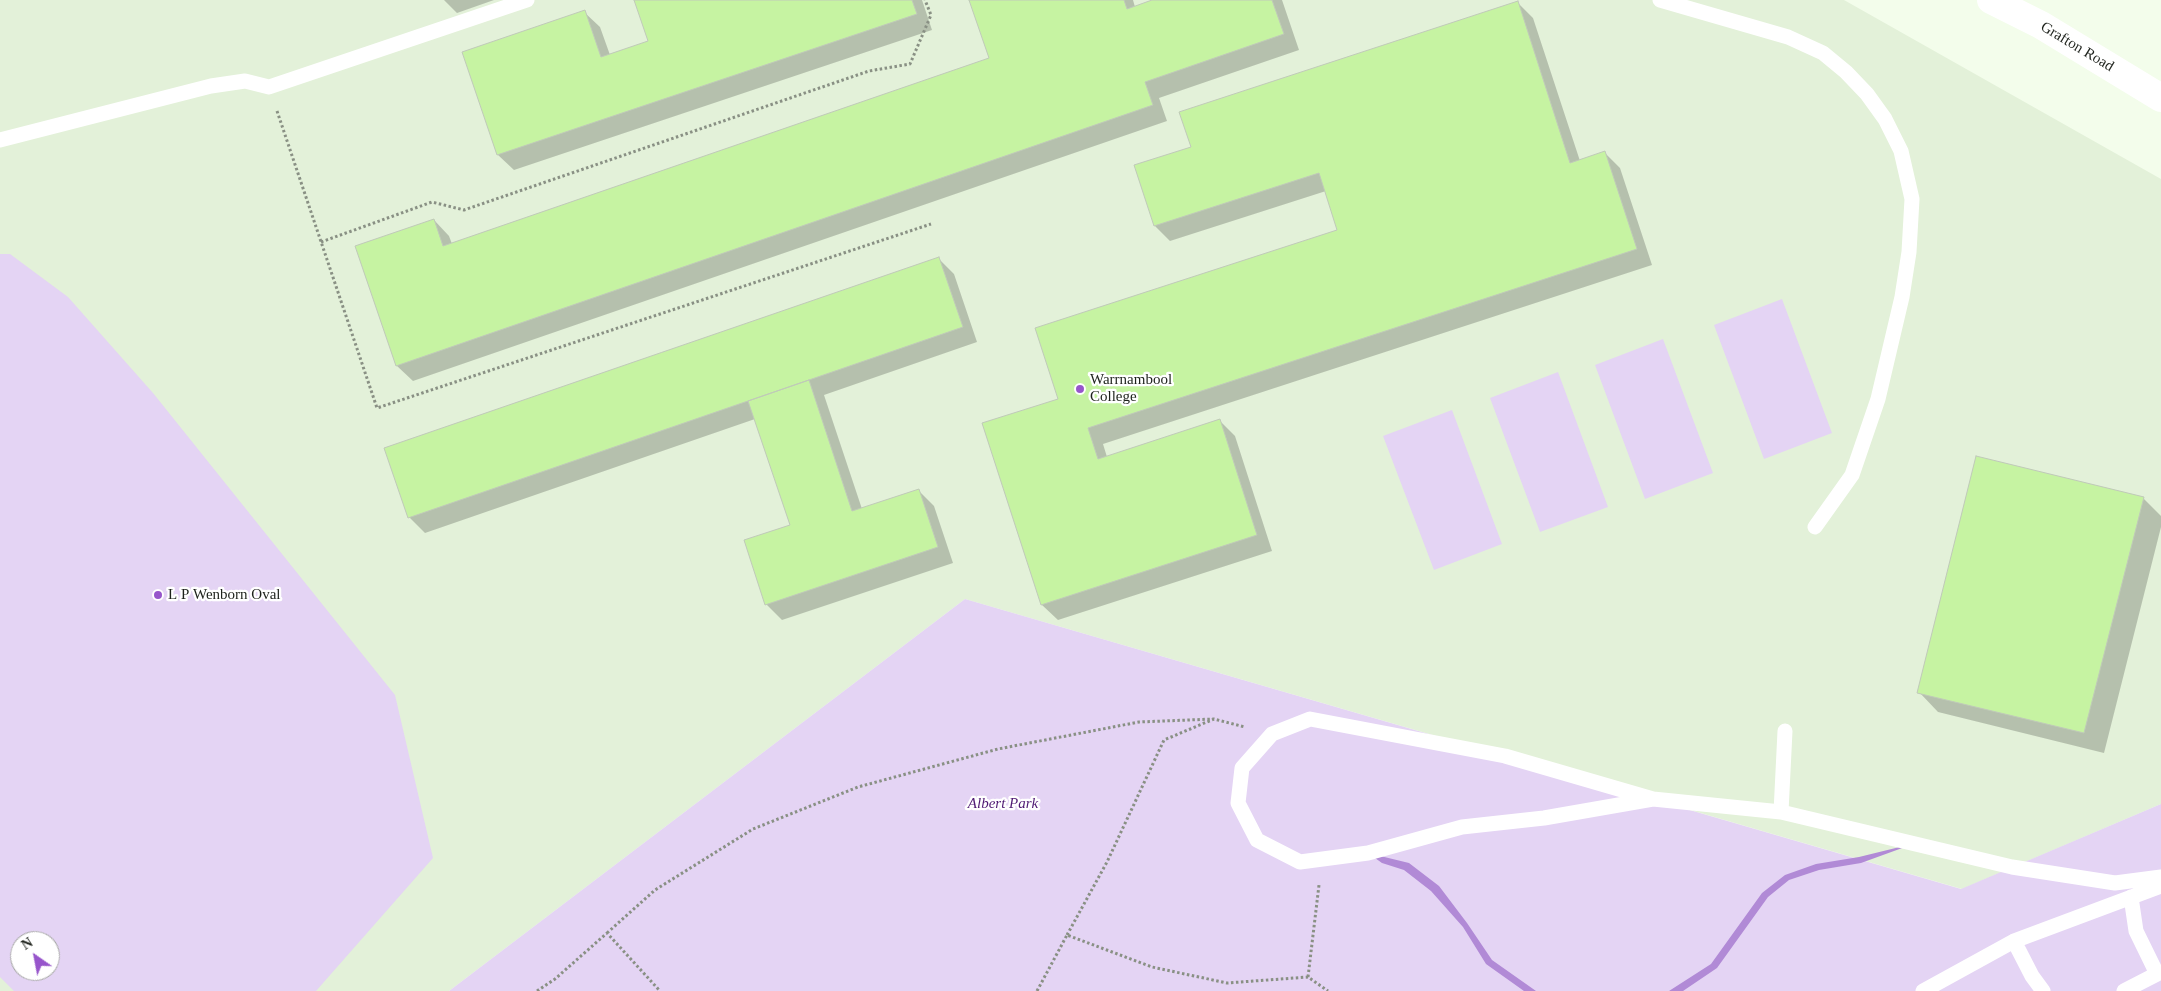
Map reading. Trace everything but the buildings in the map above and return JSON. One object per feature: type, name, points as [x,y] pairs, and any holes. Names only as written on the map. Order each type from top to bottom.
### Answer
[{"type":"street","name":"Grafton Road","points":[[1991,0],[2041,25],[2161,98]]},
{"type":"lane","points":[[0,140],[211,86],[245,81],[269,86],[527,0]]},
{"type":"lane","points":[[1660,0],[1788,37],[1823,53],[1846,72],[1867,94],[1885,119],[1901,151],[1912,199],[1909,252],[1902,298],[1878,399],[1852,475],[1815,527]]},
{"type":"lane","points":[[1652,799],[1544,818],[1462,827],[1368,853],[1300,862],[1257,840],[1238,803],[1242,768],[1272,734],[1310,719],[1505,756],[1652,799],[1781,812],[2012,867],[2115,882],[2161,877]]},
{"type":"lane","points":[[1781,812],[1786,731]]},
{"type":"lane","points":[[1923,991],[2014,941],[2161,886]]},
{"type":"lane","points":[[2124,991],[2159,973],[2136,931],[2131,897]]},
{"type":"lane","points":[[2014,941],[2032,976],[2043,991]]},
{"type":"path","points":[[321,242],[432,202],[464,210],[869,71],[910,64],[931,15],[925,0]]},
{"type":"path","points":[[269,86],[376,408],[932,224]]},
{"type":"path","points":[[1037,991],[1107,862],[1164,740],[1214,719]]},
{"type":"path","points":[[537,991],[555,979],[655,890],[753,828],[858,787],[998,749],[1139,722],[1214,719],[1272,734]]},
{"type":"path","points":[[1308,977],[1322,860]]},
{"type":"path","points":[[608,933],[660,991]]},
{"type":"path","points":[[1066,935],[1152,967],[1227,983],[1308,977],[1328,991]]},
{"type":"shaded area","name":"Warrnambool College","points":[[0,0],[1844,0],[2161,179],[2161,804],[1962,889],[965,599],[449,991],[0,991]]},
{"type":"shaded area","points":[[1916,843],[1861,863],[1819,870],[1789,880],[1768,897],[1717,968],[1683,991],[1669,991],[1711,964],[1762,893],[1785,875],[1816,864],[1859,857]]},
{"type":"shaded area","points":[[1368,853],[1409,863],[1439,886],[1492,960],[1536,991],[1524,991],[1486,964],[1463,927],[1431,891],[1404,870],[1382,863]]},
{"type":"green space","name":"L P Wenborn Oval","points":[[0,254],[10,254],[68,297],[153,393],[395,695],[433,858],[316,991],[14,991],[0,977]]},
{"type":"green space","points":[[1782,299],[1832,433],[1764,459],[1714,325]]},
{"type":"green space","points":[[1663,339],[1713,473],[1645,499],[1595,365]]},
{"type":"green space","points":[[1558,372],[1608,507],[1540,532],[1490,398]]},
{"type":"green space","points":[[1452,410],[1502,544],[1434,570],[1383,436]]},
{"type":"green space","name":"Albert Park","points":[[965,599],[1961,889],[2161,804],[2161,991],[449,991]]},
{"type":"place","name":"Warrnambool College","points":[[1080,389]]},
{"type":"place","name":"L P Wenborn Oval","points":[[158,595]]}]
